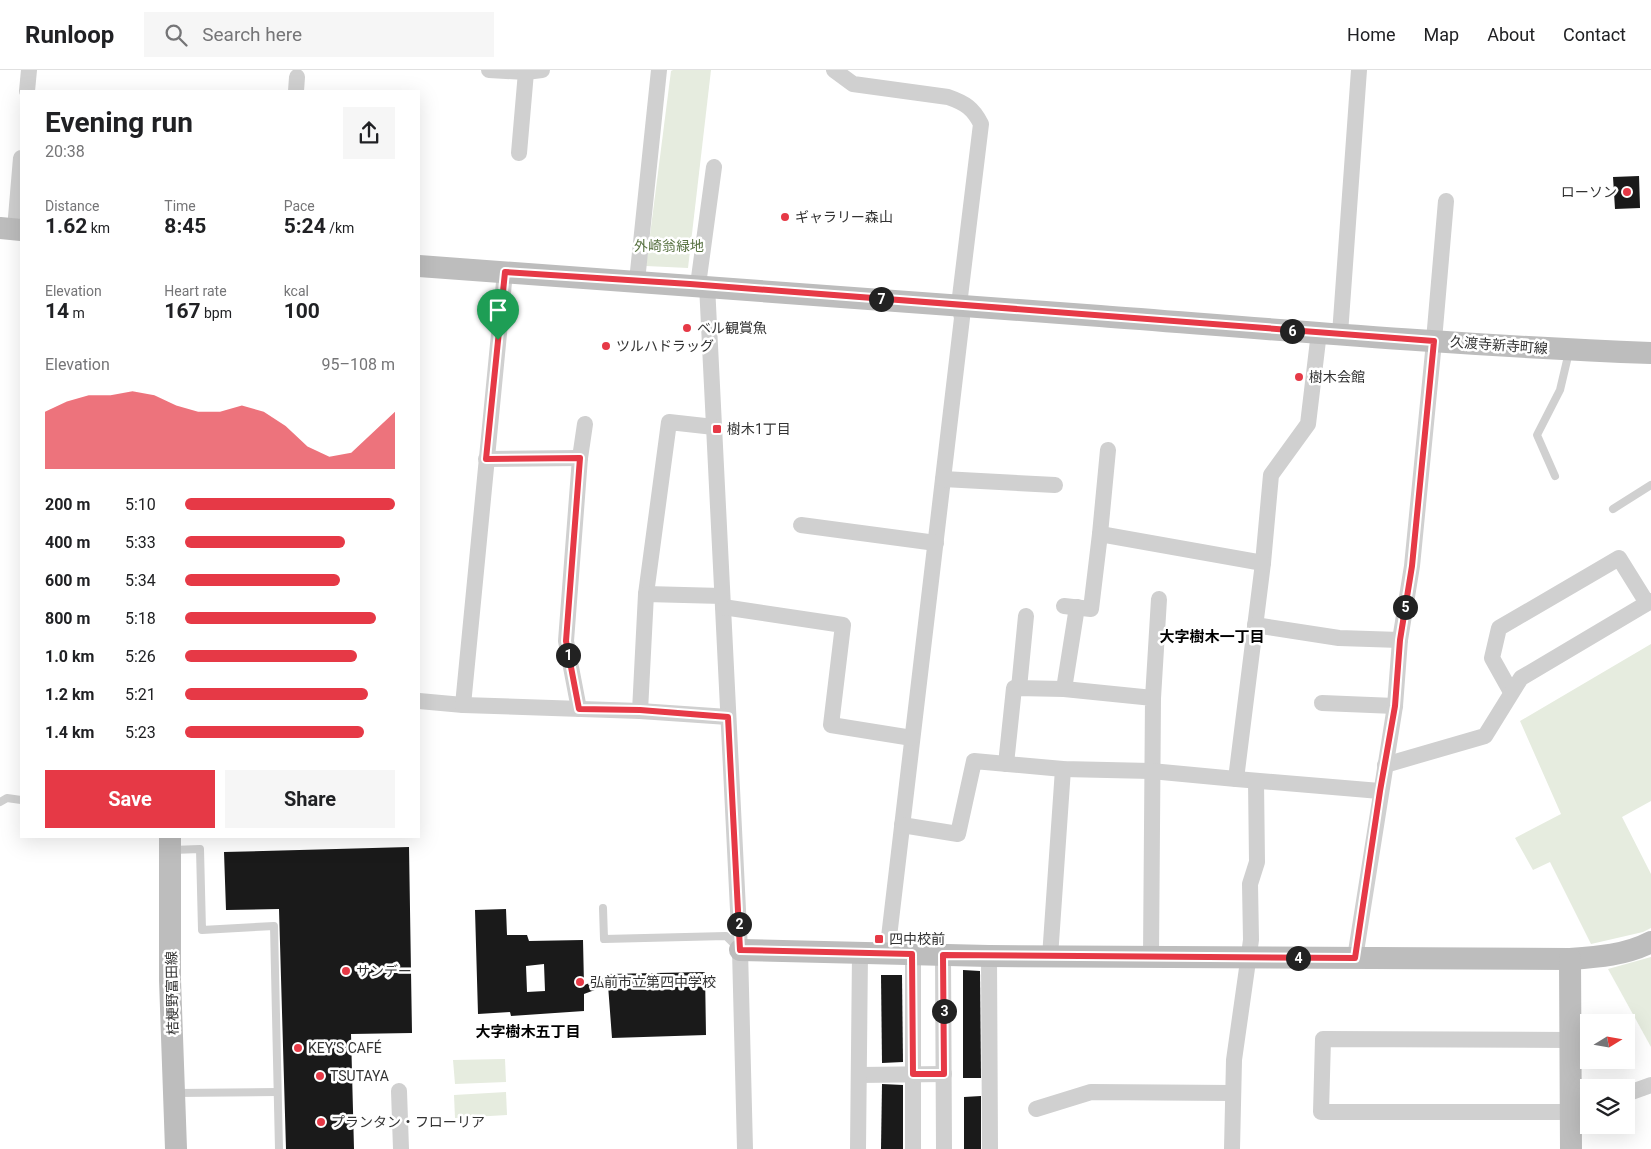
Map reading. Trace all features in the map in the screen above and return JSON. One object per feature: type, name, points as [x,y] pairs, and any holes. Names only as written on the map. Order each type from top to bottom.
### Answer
[{"type":"main road","name":"久渡寺新寺町線","points":[[420,266],[702,285],[1434,341],[1651,353]]},
{"type":"main road","name":"桔梗野富田線","points":[[170,843],[170,980],[176,1149]]},
{"type":"main road","points":[[740,950],[989,956],[1570,960],[1626,952],[1651,942]]},
{"type":"main road","points":[[1570,960],[1571,1040],[1580,1111],[1571,1149]]},
{"type":"street","points":[[27,90],[29,70]]},
{"type":"street","points":[[489,70],[534,71],[519,153]]},
{"type":"street","points":[[637,281],[659,70]]},
{"type":"street","points":[[834,70],[853,84],[948,97],[960,101],[975,111],[981,124],[959,305],[962,318],[887,954]]},
{"type":"street","points":[[1236,779],[1263,562],[1271,475],[1308,424],[1330,333],[1359,70]]},
{"type":"street","points":[[12,229],[20,166]]},
{"type":"street","points":[[714,167],[702,285],[714,427],[740,950],[744,1149]]},
{"type":"street","points":[[1355,958],[1395,706],[1400,640],[1412,566],[1446,201]]},
{"type":"street","points":[[463,704],[505,272]]},
{"type":"street","points":[[640,710],[646,594],[669,422],[714,427]]},
{"type":"street","points":[[579,709],[566,641],[580,458],[585,424]]},
{"type":"street","points":[[1064,689],[1070,607],[1091,609],[1108,450]]},
{"type":"street","points":[[486,459],[580,458]]},
{"type":"street","points":[[943,480],[1054,485]]},
{"type":"street","points":[[801,525],[936,543]]},
{"type":"street","points":[[1100,534],[1263,562]]},
{"type":"street","points":[[1385,765],[1485,736],[1521,678],[1649,602],[1618,558],[1499,628],[1492,658],[1512,692]]},
{"type":"street","points":[[646,594],[722,601],[843,625],[830,725],[912,738]]},
{"type":"street","points":[[1151,957],[1152,698],[1159,599]]},
{"type":"street","points":[[1019,688],[1026,616]]},
{"type":"street","points":[[1255,625],[1339,638],[1400,640]]},
{"type":"street","points":[[1006,764],[1014,688],[1064,689],[1152,698]]},
{"type":"street","points":[[420,701],[640,710],[728,717]]},
{"type":"street","points":[[1322,703],[1395,706]]},
{"type":"street","points":[[902,825],[958,834],[974,761],[1063,769],[1151,771],[1256,782],[1380,791]]},
{"type":"street","points":[[1050,956],[1063,769]]},
{"type":"street","points":[[1232,1149],[1234,1060],[1251,940],[1250,884],[1257,862],[1256,782]]},
{"type":"street","points":[[858,1149],[860,953]]},
{"type":"street","points":[[912,954],[912,1149]]},
{"type":"street","points":[[943,955],[944,1149]]},
{"type":"street","points":[[989,956],[990,1149]]},
{"type":"street","points":[[1571,1040],[1323,1039],[1321,1112],[1580,1111]]},
{"type":"street","points":[[859,1075],[944,1074]]},
{"type":"street","points":[[1635,1091],[1651,1085]]},
{"type":"street","points":[[399,1090],[401,1149]]},
{"type":"street","points":[[1036,1109],[1091,1092],[1234,1093]]},
{"type":"lane","points":[[1555,476],[1536,435],[1560,390],[1570,350]]},
{"type":"lane","points":[[1613,509],[1651,485]]},
{"type":"lane","points":[[0,802],[7,798],[20,800]]},
{"type":"lane","points":[[170,843],[200,849],[202,930],[274,926],[279,1149]]},
{"type":"lane","points":[[602,908],[604,939],[726,936],[740,950]]},
{"type":"lane","points":[[175,1093],[277,1092]]},
{"type":"green space","name":"外崎翁緑地","points":[[711,70],[688,268],[646,266],[671,71]]},
{"type":"green space","points":[[1651,644],[1651,801],[1622,817],[1651,874],[1651,928],[1643,932],[1591,944],[1550,862],[1533,870],[1515,838],[1561,814],[1520,721]]},
{"type":"green space","points":[[1651,957],[1651,1047],[1635,1018],[1635,1014],[1633,1014],[1608,969]]},
{"type":"green space","points":[[505,1059],[506,1082],[455,1084],[453,1060]]},
{"type":"green space","points":[[506,1092],[507,1115],[455,1118],[454,1095]]},
{"type":"building","name":"ローソン","points":[[1639,176],[1640,208],[1615,209],[1613,177]]},
{"type":"building","name":"サンデー","points":[[409,847],[412,1033],[351,1034],[354,1149],[286,1149],[279,909],[226,910],[224,852]]},
{"type":"building","points":[[506,909],[507,935],[527,935],[529,941],[583,940],[584,985],[607,977],[607,974],[705,972],[706,1035],[612,1038],[608,985],[584,994],[584,1011],[511,1016],[510,1012],[478,1014],[475,910]],"holes":[[[544,964],[545,991],[527,992],[526,966]]]},
{"type":"building","points":[[963,970],[980,971],[981,1078],[963,1078]]},
{"type":"building","points":[[881,975],[902,975],[903,1062],[882,1063]]},
{"type":"building","points":[[882,1084],[903,1085],[903,1149],[881,1149]]},
{"type":"building","points":[[981,1096],[981,1149],[964,1149],[964,1097]]},
{"type":"place","name":"ローソン","points":[[1627,192]]},
{"type":"place","name":"ギャラリー森山","points":[[785,217]]},
{"type":"place","name":"ベル観賞魚","points":[[687,328]]},
{"type":"place","name":"ツルハドラッグ","points":[[606,346]]},
{"type":"place","name":"樹木会館","points":[[1299,377]]},
{"type":"place","name":"樹木1丁目","points":[[717,429]]},
{"type":"place","name":"四中校前","points":[[879,939]]},
{"type":"place","name":"サンデー","points":[[346,971]]},
{"type":"place","name":"弘前市立第四中学校","points":[[580,982]]},
{"type":"place","name":"KEY’S CAFÉ","points":[[298,1048]]},
{"type":"place","name":"TSUTAYA","points":[[320,1076]]},
{"type":"place","name":"プランタン・フローリア","points":[[321,1122]]},
{"type":"district","name":"大字樹木一丁目","points":[[1212,637]]},
{"type":"district","name":"大字樹木五丁目","points":[[528,1032]]},
{"type":"route","points":[[505,272],[690,284],[1434,341],[1412,566],[1400,640],[1395,706],[1355,958],[943,955],[944,1074],[913,1074],[912,954],[740,950],[728,717],[640,710],[579,709],[566,641],[580,458],[486,459],[498,340],[505,272]]}]
